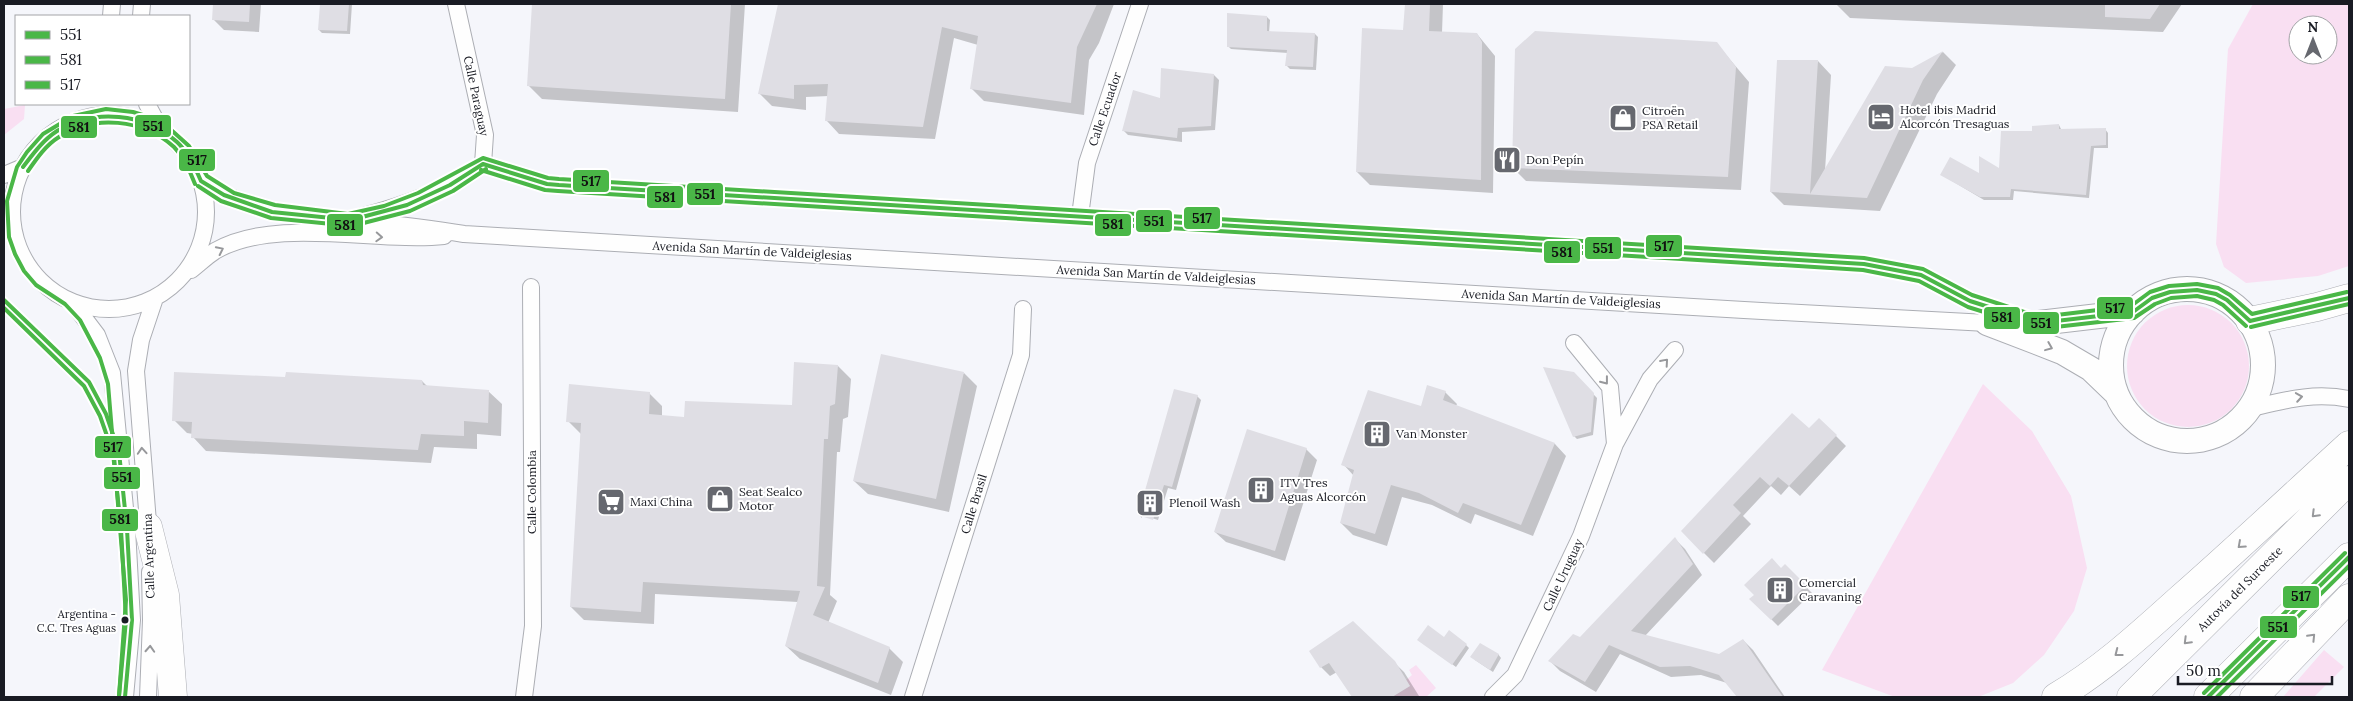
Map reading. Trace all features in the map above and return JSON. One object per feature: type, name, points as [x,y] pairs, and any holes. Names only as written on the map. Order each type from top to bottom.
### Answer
[{"type":"highway","points":[[2250,321],[2318,307],[2349,298]]},
{"type":"highway","points":[[2056,697],[2076,685],[2124,648],[2277,513],[2349,445]]},
{"type":"highway","name":"Autovía del Suroeste","points":[[2131,697],[2349,480]]},
{"type":"highway","points":[[148,527],[165,595],[173,697]]},
{"type":"highway","points":[[2208,697],[2349,557]]},
{"type":"highway","points":[[2254,697],[2349,598]]},
{"type":"street","name":"Calle Paraguay","points":[[350,220],[407,205],[450,185],[483,164],[486,135],[456,4]]},
{"type":"street","name":"Calle Ecuador","points":[[1080,216],[1087,163],[1140,4]]},
{"type":"street","points":[[80,120],[89,105]]},
{"type":"street","points":[[148,105],[161,130]]},
{"type":"street","points":[[155,298],[118,309],[97,308],[72,302],[54,292],[39,280],[11,242],[14,193],[23,167],[38,147],[57,130],[80,120],[108,115],[136,119],[161,130],[178,144],[192,161],[201,181],[207,215],[200,249],[180,279]]},
{"type":"street","points":[[4,175],[23,167]]},
{"type":"street","name":"Avenida San Martín de Valdeiglesias","points":[[201,181],[224,195],[272,212],[420,226],[464,234],[1987,323]]},
{"type":"street","name":"Avenida San Martín de Valdeiglesias","points":[[155,298],[215,251],[245,239],[282,233],[420,239],[464,234]]},
{"type":"street","name":"Calle Colombia","points":[[524,697],[533,626],[531,287]]},
{"type":"street","points":[[1987,323],[2062,352],[2092,369],[2116,393],[2129,415],[2148,432],[2172,441],[2202,441],[2230,429],[2251,408],[2263,380],[2262,349],[2250,321],[2227,300],[2216,294],[2197,290],[2170,292],[2152,298],[2133,312],[2118,332],[2111,356],[2116,393]]},
{"type":"street","name":"Calle Argentina","points":[[148,697],[151,620],[148,527],[136,371],[141,340],[155,298]]},
{"type":"street","name":"Calle Argentina","points":[[72,302],[97,335],[112,373],[127,529],[132,620],[125,697]]},
{"type":"street","name":"Calle Brasil","points":[[914,697],[1021,355],[1024,309]]},
{"type":"street","points":[[1987,323],[2038,323],[2133,312]]},
{"type":"street","name":"Calle Uruguay","points":[[1574,343],[1610,387],[1615,444]]},
{"type":"street","name":"Calle Uruguay","points":[[1493,697],[1515,675],[1581,536],[1615,444],[1650,379],[1675,350]]},
{"type":"street","points":[[2251,408],[2302,396],[2349,399]]},
{"type":"shaded area","points":[[2253,4],[2349,4],[2349,266],[2318,276],[2246,283],[2224,267],[2216,244],[2228,49]]},
{"type":"shaded area","points":[[25,105],[24,119],[4,135],[4,109]]},
{"type":"shaded area","points":[[2188,305],[2211,309],[2231,323],[2245,343],[2249,366],[2245,389],[2231,409],[2211,423],[2188,427],[2165,423],[2145,409],[2131,389],[2127,366],[2131,343],[2145,323],[2165,309]]},
{"type":"shaded area","points":[[1983,384],[2032,431],[2071,496],[2087,568],[2074,611],[2044,655],[2013,683],[1978,697],[1895,697],[1822,670]]},
{"type":"shaded area","points":[[2324,650],[2344,667],[2314,697],[2283,697]]},
{"type":"shaded area","points":[[1416,665],[1436,688],[1426,697],[1392,697],[1410,686],[1406,680],[1412,675],[1409,670]]},
{"type":"building","points":[[213,4],[250,4],[249,22],[212,20]]},
{"type":"building","points":[[320,4],[349,4],[347,31],[318,30]]},
{"type":"building","points":[[532,4],[731,4],[725,99],[527,86]]},
{"type":"building","points":[[778,4],[1097,4],[1077,47],[1071,103],[970,89],[978,36],[942,27],[923,127],[825,121],[828,84],[794,85],[794,99],[758,94]]},
{"type":"building","points":[[1405,4],[1430,4],[1429,31],[1477,33],[1482,42],[1481,180],[1356,172],[1362,28],[1403,30]]},
{"type":"building","points":[[2105,4],[2160,4],[2150,19],[2105,17]]},
{"type":"building","points":[[1227,13],[1267,16],[1267,31],[1315,33],[1313,67],[1285,66],[1287,50],[1227,47]]},
{"type":"building","name":"Citroën PSA Retail","points":[[1535,31],[1717,42],[1736,67],[1728,177],[1512,168],[1515,49]]},
{"type":"building","name":"Hotel ibis Madrid Alcorcón Tresaguas","points":[[1943,51],[1923,80],[1867,198],[1770,192],[1777,60],[1818,60],[1810,194],[1885,66],[1912,68]]},
{"type":"building","points":[[1161,68],[1214,74],[1211,126],[1178,128],[1177,138],[1122,131],[1133,90],[1160,98]]},
{"type":"building","points":[[2059,124],[2059,129],[2106,128],[2106,145],[2091,146],[2086,195],[2011,189],[2010,197],[1980,197],[1940,175],[1950,157],[1979,173],[1979,156],[1999,168],[2001,131],[2032,131],[2032,126]]},
{"type":"building","points":[[881,354],[964,372],[936,499],[853,481]]},
{"type":"building","points":[[794,362],[838,365],[835,404],[830,406],[828,439],[824,439],[817,586],[825,587],[813,615],[890,647],[878,683],[785,646],[800,591],[643,582],[641,612],[570,607],[581,423],[566,422],[569,384],[650,392],[649,414],[684,417],[685,401],[792,405]]},
{"type":"building","points":[[1543,367],[1574,372],[1594,393],[1591,432],[1573,437]]},
{"type":"building","points":[[174,372],[285,377],[286,372],[422,380],[423,385],[489,390],[488,423],[464,421],[464,436],[421,434],[418,450],[191,438],[192,422],[172,421]]},
{"type":"building","points":[[1427,385],[1446,391],[1443,400],[1555,443],[1521,525],[1463,503],[1458,513],[1419,493],[1391,485],[1375,534],[1340,523],[1354,470],[1341,465],[1368,390],[1421,406]]},
{"type":"building","points":[[1174,389],[1198,395],[1172,487],[1164,485],[1153,520],[1138,515]]},
{"type":"building","points":[[1792,413],[1809,428],[1819,418],[1837,435],[1789,486],[1778,477],[1770,486],[1760,477],[1733,505],[1741,513],[1703,554],[1681,531]]},
{"type":"building","name":"ITV Tres Aguas Alcorcón","points":[[1247,429],[1307,448],[1275,551],[1214,532]]},
{"type":"building","points":[[1675,537],[1693,564],[1631,631],[1719,654],[1743,639],[1783,697],[1737,697],[1719,675],[1690,666],[1660,667],[1609,645],[1585,682],[1548,661],[1573,634],[1580,637]]},
{"type":"building","name":"Comercial Caravaning","points":[[1772,558],[1781,568],[1785,564],[1806,585],[1771,620],[1749,599],[1754,595],[1744,585]]},
{"type":"building","points":[[1353,621],[1395,661],[1410,686],[1392,697],[1352,697],[1329,663],[1320,668],[1309,651]]},
{"type":"building","points":[[1428,625],[1444,637],[1449,630],[1467,644],[1452,665],[1417,640]]},
{"type":"building","points":[[1480,643],[1499,654],[1490,670],[1470,657]]},
{"type":"transit line","name":"517","points":[[119,696],[126,600],[108,384],[100,358],[80,320],[65,304],[36,285],[24,271],[9,237],[7,201],[17,167],[43,134],[73,116],[106,109],[133,112],[146,116],[169,128],[189,146],[207,176],[234,193],[275,205],[348,214],[384,206],[418,193],[483,158],[548,178],[559,179],[1864,258],[1923,269],[1972,295],[2040,317],[2131,306],[2150,292],[2169,286],[2197,284],[2218,288],[2230,295],[2252,314],[2347,292]]},
{"type":"transit line","name":"551","points":[[23,167],[34,152],[57,131],[87,119],[119,117],[150,125],[164,132],[177,142],[188,155],[201,181]]},
{"type":"transit line","name":"581","points":[[28,171],[46,148],[59,137],[87,125],[118,123],[148,130],[174,147],[184,160],[195,184]]},
{"type":"transit line","name":"551","points":[[483,164],[547,184],[559,185],[1864,264],[1921,275],[1970,301],[2039,323],[2133,312],[2152,298],[2170,292],[2197,290],[2216,294],[2227,300],[2250,321]]},
{"type":"transit line","name":"551","points":[[201,181],[224,195],[272,212],[351,220],[407,205],[450,185],[483,164]]},
{"type":"transit line","name":"581","points":[[198,186],[221,201],[271,218],[352,226],[410,211],[453,191],[486,169]]},
{"type":"transit line","name":"581","points":[[481,170],[545,190],[558,191],[1863,270],[1919,281],[1968,307],[2038,329],[2134,318],[2155,304],[2171,298],[2197,296],[2214,300],[2223,305],[2246,326]]},
{"type":"transit line","name":"551","points":[[2250,321],[2349,298]]},
{"type":"transit line","name":"551","points":[[4,300],[89,382],[106,414],[119,452],[127,529],[132,620],[125,697]]},
{"type":"transit line","name":"581","points":[[2251,327],[2349,304]]},
{"type":"transit line","name":"581","points":[[4,308],[84,386],[100,416],[113,453],[121,529],[126,620],[119,696]]},
{"type":"transit line","name":"517","points":[[2204,693],[2345,553]]},
{"type":"transit line","name":"551","points":[[2208,697],[2349,557]]},
{"type":"transit line","name":"581","points":[[2217,697],[2349,566]]},
{"type":"place","name":"Hotel ibis Madrid Alcorcón Tresaguas","points":[[1881,117]]},
{"type":"place","name":"Citroën PSA Retail","points":[[1623,118]]},
{"type":"place","name":"Don Pepín","points":[[1507,160]]},
{"type":"place","name":"Van Monster","points":[[1377,434]]},
{"type":"place","name":"ITV Tres Aguas Alcorcón","points":[[1261,490]]},
{"type":"place","name":"Seat Sealco Motor","points":[[720,499]]},
{"type":"place","name":"Maxi China","points":[[611,502]]},
{"type":"place","name":"Plenoil Wash","points":[[1150,503]]},
{"type":"place","name":"Comercial Caravaning","points":[[1780,590]]},
{"type":"place","name":"Argentina - C.C. Tres Aguas","points":[[125,620]]}]
